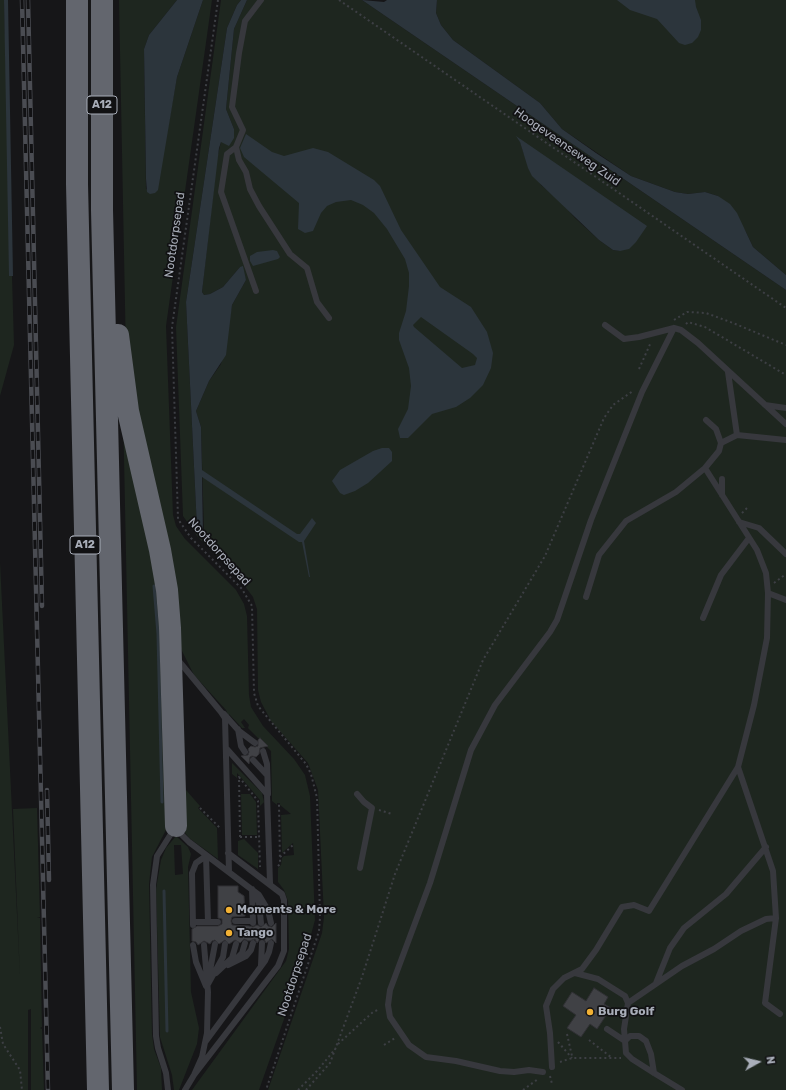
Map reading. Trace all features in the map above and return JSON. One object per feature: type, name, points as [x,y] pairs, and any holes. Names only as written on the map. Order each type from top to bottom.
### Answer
[{"type":"highway","name":"A12","points":[[77,0],[77,192],[98,1090]]},
{"type":"highway","name":"A12","points":[[102,0],[102,210],[123,1090]]},
{"type":"highway","name":"A12","points":[[102,210],[128,411],[164,573],[171,649],[176,826]]},
{"type":"lane","points":[[256,291],[221,192],[226,154],[236,147],[243,130],[232,107],[239,53],[245,22],[261,0]]},
{"type":"lane","points":[[236,147],[239,160],[246,172],[250,189],[259,206],[290,254],[307,268],[317,302],[329,318]]},
{"type":"lane","points":[[605,325],[624,339],[639,337],[665,330],[677,329],[698,343],[786,424]]},
{"type":"lane","points":[[543,1072],[529,1070],[514,1072],[500,1071],[456,1061],[426,1057],[409,1045],[390,1017],[388,1005],[390,990],[430,883],[471,750],[495,705],[550,632],[557,620],[591,520],[639,399],[677,329]]},
{"type":"lane","points":[[728,372],[736,435]]},
{"type":"lane","points":[[765,405],[786,408]]},
{"type":"lane","points":[[586,597],[599,554],[626,521],[676,492],[705,468],[719,451],[721,443],[716,429],[706,420]]},
{"type":"lane","points":[[721,443],[736,435],[786,440]]},
{"type":"lane","points":[[552,1067],[550,1033],[546,1006],[553,989],[564,978],[582,969],[596,950],[622,908],[634,906],[649,911],[738,767],[754,705],[767,638],[768,590],[766,573],[757,550],[705,468]]},
{"type":"lane","points":[[722,478],[722,496]]},
{"type":"lane","points":[[739,522],[759,528],[786,554]]},
{"type":"lane","points":[[703,618],[722,575],[749,538]]},
{"type":"lane","points":[[768,590],[786,600]]},
{"type":"lane","name":"A12","points":[[171,649],[189,675],[220,710],[225,718],[229,872]]},
{"type":"lane","points":[[220,710],[238,729],[255,742]]},
{"type":"lane","points":[[238,729],[245,752]]},
{"type":"lane","points":[[226,748],[264,789],[268,802]]},
{"type":"lane","points":[[263,751],[266,758],[268,781],[270,883]]},
{"type":"lane","points":[[253,760],[266,772],[268,781]]},
{"type":"lane","points":[[738,767],[773,871],[776,918],[765,1003],[780,1014]]},
{"type":"lane","points":[[357,794],[372,808],[360,868]]},
{"type":"lane","points":[[168,1090],[166,1073],[158,1048],[156,1036],[153,885],[157,856],[176,826],[182,837],[252,889],[266,906],[270,923]]},
{"type":"lane","points":[[656,983],[670,948],[684,928],[726,894],[766,847]]},
{"type":"lane","points":[[185,1090],[194,1075],[278,966],[283,956],[285,945],[284,900],[280,892],[270,883],[228,853]]},
{"type":"lane","points":[[206,856],[210,923],[193,924],[192,872],[198,861],[206,856]]},
{"type":"lane","points":[[235,922],[253,922],[252,889]]},
{"type":"lane","points":[[252,889],[259,903],[262,923]]},
{"type":"lane","points":[[628,1003],[656,983],[742,931],[766,919],[776,918]]},
{"type":"lane","points":[[226,965],[246,956],[251,950],[253,943]]},
{"type":"lane","points":[[260,968],[262,960],[262,943]]},
{"type":"lane","points":[[205,1042],[260,968],[269,952],[271,943]]},
{"type":"lane","points":[[208,992],[215,944]]},
{"type":"lane","points":[[208,992],[211,976],[221,962],[225,944]]},
{"type":"lane","points":[[226,965],[234,954],[236,944]]},
{"type":"lane","points":[[211,976],[240,955],[245,944]]},
{"type":"lane","points":[[193,945],[196,962],[208,992]]},
{"type":"lane","points":[[194,1075],[205,1042],[208,1020],[208,992],[204,945]]},
{"type":"lane","points":[[575,973],[598,979],[625,996],[628,1003],[624,1029],[626,1053],[632,1059],[682,1090]]},
{"type":"lane","points":[[607,1029],[625,1041]]},
{"type":"lane","points":[[625,1041],[630,1036],[639,1036],[646,1041],[651,1054],[654,1073]]},
{"type":"path","name":"Nootdorpsepad","points":[[218,0],[172,327],[178,520],[191,538],[242,589],[252,606],[254,693],[258,706],[306,764],[311,774],[317,798],[320,917],[319,931],[266,1090]]},
{"type":"path","name":"Hoogeveenseweg Zuid","points":[[339,0],[786,308]]},
{"type":"path","points":[[665,330],[676,317],[687,312],[706,313],[733,322],[786,346]]},
{"type":"path","points":[[677,329],[688,322],[705,327],[786,374]]},
{"type":"path","points":[[639,369],[656,332]]},
{"type":"path","points":[[306,1090],[330,1062],[337,1046],[362,977],[395,874],[483,660],[545,556],[604,418],[613,405],[636,389]]},
{"type":"path","points":[[768,590],[786,574]]},
{"type":"path","points":[[240,837],[238,777],[258,801],[260,876]]},
{"type":"path","points":[[372,808],[392,814]]},
{"type":"path","points":[[280,857],[293,846]]},
{"type":"path","points":[[298,1090],[317,1071],[337,1046],[373,1012],[388,1005]]},
{"type":"path","points":[[0,1027],[3,1044],[20,1070],[22,1090]]},
{"type":"path","points":[[550,1033],[572,1058],[632,1059]]},
{"type":"path","points":[[384,1045],[401,1034]]},
{"type":"path","points":[[567,1034],[572,1058]]},
{"type":"path","points":[[589,1040],[612,1058]]},
{"type":"shaded area","points":[[0,0],[4,0],[14,345],[0,396]]},
{"type":"shaded area","points":[[4,0],[8,0],[13,276],[9,276]]},
{"type":"shaded area","points":[[119,0],[177,0],[149,35],[144,49],[146,189],[156,192],[177,77],[203,0],[212,0],[166,326],[173,515],[176,526],[185,539],[236,590],[244,604],[247,616],[249,695],[251,707],[263,726],[294,759],[305,775],[310,796],[315,920],[302,968],[259,1090],[192,1090],[286,961],[289,949],[288,901],[284,890],[278,882],[278,868],[281,865],[282,858],[284,856],[294,855],[293,843],[282,853],[281,815],[291,814],[280,805],[280,803],[277,803],[277,805],[272,801],[271,751],[248,728],[249,725],[244,719],[241,722],[245,728],[242,728],[229,714],[229,717],[226,710],[194,675],[179,645],[126,356]]},
{"type":"shaded area","points":[[177,0],[203,0],[177,77],[158,190],[155,193],[150,194],[147,192],[146,179],[144,49],[149,35]]},
{"type":"shaded area","points":[[221,0],[241,0],[237,5],[227,28],[186,302],[197,528],[204,531],[201,427],[196,411],[209,381],[221,364],[232,305],[246,280],[240,267],[223,287],[210,294],[204,295],[202,292],[217,158],[221,142],[234,129],[226,109],[234,29],[247,0],[362,0],[786,290],[786,1090],[268,1090],[322,933],[324,917],[318,790],[308,763],[271,721],[261,702],[258,690],[257,609],[253,597],[244,585],[197,536],[183,516],[176,327]],"holes":[[[519,138],[620,251],[613,250],[599,240],[575,218],[560,201],[541,185],[524,154]]]},
{"type":"shaded area","points":[[241,0],[247,0],[234,29],[226,109],[234,129],[234,138],[229,146],[221,142],[219,148],[202,292],[204,295],[210,294],[223,287],[240,267],[243,266],[246,280],[232,305],[226,355],[209,381],[196,411],[201,427],[202,470],[297,534],[300,534],[312,518],[316,523],[304,541],[310,577],[302,542],[299,542],[202,477],[203,534],[197,528],[186,302],[227,28],[237,5]]},
{"type":"shaded area","points":[[362,0],[384,2],[387,0],[437,0],[436,13],[441,25],[453,40],[540,103],[562,129],[596,153],[631,176],[675,192],[688,194],[705,192],[718,196],[730,204],[737,213],[753,247],[786,275],[786,290]]},
{"type":"shaded area","points":[[437,0],[786,0],[786,275],[753,247],[746,232],[718,196],[705,192],[688,194],[675,192],[631,176],[562,129],[540,103],[453,40],[441,25],[436,13]]},
{"type":"shaded area","points":[[617,0],[695,0],[701,20],[701,30],[698,37],[692,43],[685,45],[679,43],[657,19],[630,10]]},
{"type":"shaded area","points":[[246,134],[272,152],[284,156],[313,148],[328,152],[374,180],[380,186],[401,230],[440,287],[471,307],[487,332],[493,353],[491,368],[483,385],[470,398],[456,407],[432,414],[408,438],[400,438],[398,429],[408,409],[411,386],[409,368],[399,340],[399,333],[406,311],[409,286],[409,273],[405,259],[387,229],[374,213],[363,205],[351,200],[336,202],[327,206],[321,213],[313,231],[305,233],[298,229],[299,203],[244,157],[240,148]],"holes":[[[421,317],[477,358],[475,365],[462,368],[413,325]]]},
{"type":"shaded area","points":[[516,136],[647,226],[636,242],[629,249],[620,251],[613,250],[599,240],[532,176],[520,142]]},
{"type":"shaded area","points":[[277,251],[280,257],[278,259],[253,266],[250,261],[250,256],[257,252]]},
{"type":"shaded area","points":[[123,409],[159,566],[168,826],[152,857],[149,884],[152,1034],[154,1049],[161,1068],[162,1090],[137,1090]]},
{"type":"shaded area","points":[[382,448],[389,448],[392,452],[392,461],[368,483],[355,491],[344,495],[340,493],[332,481],[340,470],[373,451]]},
{"type":"shaded area","points":[[0,562],[20,977],[13,809],[37,808],[40,917],[37,917],[40,918],[42,1027],[40,1028],[42,1029],[44,1090],[31,1090],[31,1009],[28,1010],[28,1090],[0,1090]]},
{"type":"shaded area","points":[[232,763],[262,793],[264,802],[260,806],[260,800],[237,773],[237,778],[232,774]]},
{"type":"shaded area","points":[[186,790],[200,806],[198,808],[217,828],[218,859],[189,838],[182,829]]},
{"type":"shaded area","points":[[241,794],[250,794],[256,802],[257,835],[242,835]]},
{"type":"shaded area","points":[[176,836],[188,847],[191,854],[188,867],[191,992],[199,1028],[197,1044],[179,1090],[174,1090],[172,1075],[160,1037],[156,889],[161,860],[166,848]],"holes":[[[174,845],[181,845],[183,874],[175,875]]]},
{"type":"shaded area","points":[[244,839],[258,853],[258,869],[238,855],[238,841]]},
{"type":"building","points":[[260,738],[268,746],[260,748],[259,754],[256,757],[250,757],[249,764],[241,756],[248,755],[248,749],[251,746],[258,746],[258,740]]},
{"type":"building","points":[[218,886],[238,886],[238,892],[244,896],[245,916],[232,917],[232,925],[253,927],[257,925],[261,927],[266,923],[268,926],[272,927],[276,923],[276,943],[272,939],[266,943],[264,939],[260,939],[257,943],[255,939],[249,941],[244,939],[240,943],[235,940],[229,944],[225,940],[219,944],[215,940],[210,944],[204,941],[198,945],[196,942],[192,941],[192,929],[197,926],[218,926],[222,924],[222,919],[218,918]]},
{"type":"building","name":"Burg Golf","points":[[594,988],[608,997],[604,1004],[611,1008],[597,1029],[590,1024],[581,1037],[567,1028],[576,1015],[563,1006],[572,992],[586,1001]]},
{"type":"waterway","points":[[154,586],[158,634],[162,802]]},
{"type":"waterway","points":[[164,891],[167,1031]]},
{"type":"railway","points":[[22,0],[48,1090]]},
{"type":"railway","points":[[28,0],[42,606]]},
{"type":"railway","points":[[47,790],[49,880]]},
{"type":"place","name":"Moments & More","points":[[229,910]]},
{"type":"place","name":"Tango","points":[[229,933]]},
{"type":"place","name":"Burg Golf","points":[[590,1012]]}]
